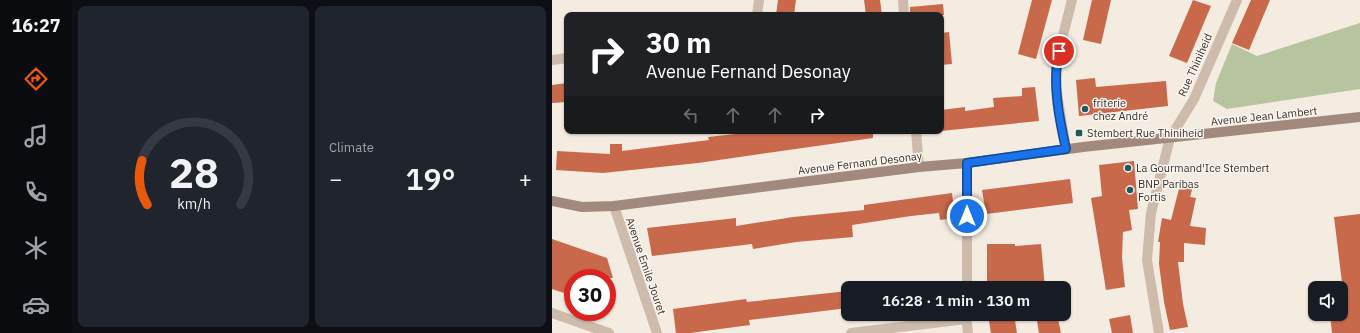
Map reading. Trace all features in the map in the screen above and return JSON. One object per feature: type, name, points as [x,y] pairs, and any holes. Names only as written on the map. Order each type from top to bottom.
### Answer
[{"type":"main road","name":"Avenue Jean Lambert","points":[[1170,138],[1360,118]]},
{"type":"main road","name":"Avenue Fernand Desonay","points":[[552,201],[582,206],[614,206],[919,167],[967,163],[1066,149],[1170,138]]},
{"type":"street","points":[[757,12],[759,0]]},
{"type":"street","points":[[903,0],[904,12]]},
{"type":"street","points":[[1066,149],[1056,87],[1056,63],[1072,0]]},
{"type":"street","name":"Rue Thiniheid","points":[[1159,333],[1147,260],[1151,213],[1170,138],[1194,99],[1237,0]]},
{"type":"street","points":[[552,60],[564,58]]},
{"type":"street","points":[[916,134],[919,167]]},
{"type":"street","points":[[966,281],[967,163]]},
{"type":"street","name":"Avenue Emile Jouret","points":[[614,206],[657,333]]},
{"type":"street","points":[[552,313],[609,333]]},
{"type":"street","points":[[851,333],[932,321]]},
{"type":"street","points":[[967,321],[968,333]]},
{"type":"green space","points":[[1360,23],[1360,89],[1227,109],[1213,101],[1216,83],[1232,44],[1257,56]]},
{"type":"building","points":[[778,0],[796,0],[794,12],[776,12]]},
{"type":"building","points":[[864,0],[880,0],[882,12],[866,12]]},
{"type":"building","points":[[1032,0],[1052,0],[1036,59],[1018,54]]},
{"type":"building","points":[[1092,0],[1111,0],[1101,44],[1083,40]]},
{"type":"building","points":[[1193,0],[1211,6],[1187,63],[1169,56]]},
{"type":"building","points":[[1251,0],[1270,0],[1249,50],[1232,43]]},
{"type":"building","points":[[943,4],[944,12],[910,12],[910,7]]},
{"type":"building","points":[[949,32],[952,64],[944,65],[944,33]]},
{"type":"building","points":[[1095,78],[1096,87],[1166,81],[1168,106],[1079,116],[1076,80]]},
{"type":"building","points":[[564,83],[564,102],[552,103],[552,85]]},
{"type":"building","points":[[1035,87],[1039,121],[944,131],[944,110],[965,107],[965,111],[994,107],[993,98],[1022,96],[1022,88]]},
{"type":"building","points":[[736,134],[873,134],[873,138],[698,163],[603,173],[556,170],[557,151],[610,154],[610,144],[622,144],[622,151],[709,140],[708,137]]},
{"type":"building","points":[[1134,161],[1138,209],[1129,210],[1132,230],[1123,232],[1122,258],[1125,287],[1106,290],[1091,198],[1102,196],[1099,165]]},
{"type":"building","points":[[1070,179],[1073,203],[986,214],[982,190]]},
{"type":"building","points":[[1181,181],[1194,183],[1190,197],[1196,198],[1190,226],[1206,228],[1205,245],[1184,243],[1184,262],[1178,262],[1183,304],[1188,327],[1170,330],[1164,302],[1159,264],[1160,242],[1158,242],[1162,218],[1171,220]]},
{"type":"building","points":[[952,193],[955,218],[940,220],[939,213],[852,225],[853,237],[796,242],[753,249],[752,244],[652,256],[647,228],[736,218],[736,226],[793,217],[864,210],[864,205]]},
{"type":"building","points":[[1360,214],[1360,333],[1332,333],[1331,321],[1348,321],[1348,281],[1342,281],[1334,217]]},
{"type":"building","points":[[552,239],[607,258],[610,269],[564,269],[564,293],[552,289]]},
{"type":"building","points":[[987,244],[1015,244],[1015,246],[1041,244],[1044,281],[987,281]]},
{"type":"building","points":[[841,292],[841,309],[749,320],[750,325],[690,333],[676,333],[673,309],[746,299],[747,302]]},
{"type":"building","points":[[1130,315],[1133,333],[1112,333],[1109,319]]},
{"type":"building","points":[[989,321],[1015,321],[1017,333],[991,333]]},
{"type":"building","points":[[1037,321],[1058,321],[1061,333],[1039,333]]},
{"type":"place","name":"friterie chez André","points":[[1085,109]]},
{"type":"place","name":"Stembert Rue Thiniheid","points":[[1079,133]]},
{"type":"place","name":"La Gourmand'Ice Stembert","points":[[1128,168]]},
{"type":"place","name":"BNP Paribas Fortis","points":[[1130,190]]},
{"type":"route","points":[[967,216],[967,163],[1066,149],[1056,87],[1056,63],[1059,51]]}]
